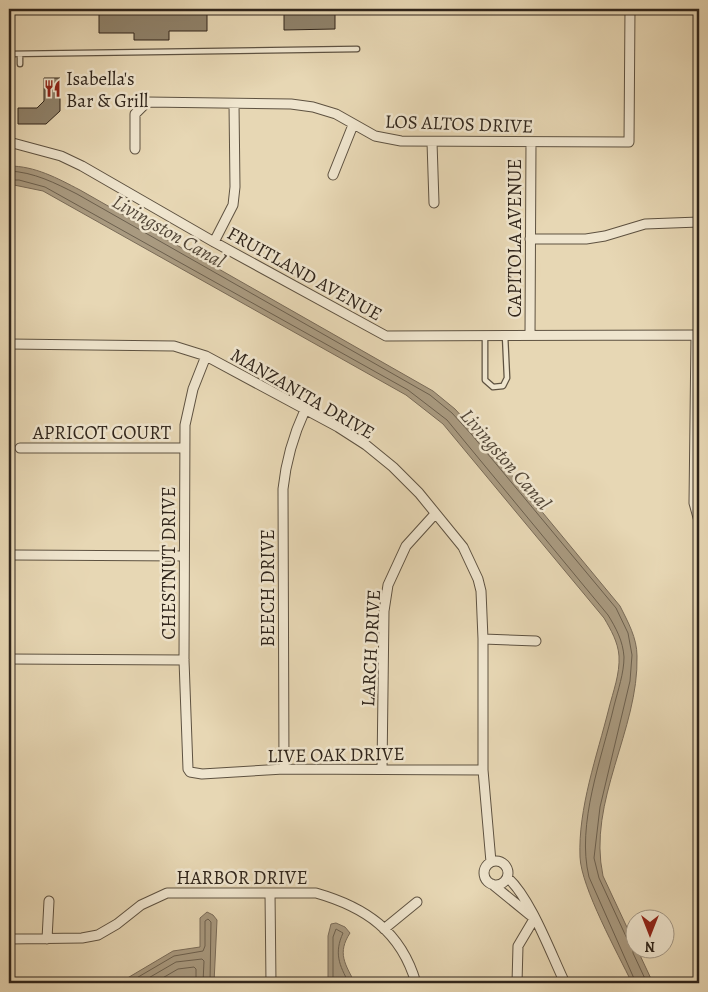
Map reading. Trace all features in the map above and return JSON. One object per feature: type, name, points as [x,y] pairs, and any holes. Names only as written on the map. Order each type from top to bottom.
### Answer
[{"type":"street","name":"LOS ALTOS DRIVE","points":[[135,149],[134,114],[147,102],[291,104],[313,107],[336,114],[375,136],[401,141],[629,142],[630,9]]},
{"type":"street","points":[[214,242],[233,205],[235,188],[234,104]]},
{"type":"street","points":[[333,175],[353,125]]},
{"type":"street","name":"FRUITLAND AVENUE","points":[[9,142],[61,156],[82,166],[214,242],[386,336],[698,334]]},
{"type":"street","points":[[432,142],[434,202]]},
{"type":"street","name":"CAPITOLA AVENUE","points":[[530,335],[531,142]]},
{"type":"street","points":[[530,239],[586,239],[605,236],[645,224],[699,222]]},
{"type":"street","points":[[698,334],[694,378],[694,503],[699,521]]},
{"type":"street","name":"MANZANITA DRIVE","points":[[9,344],[174,346],[206,356],[352,436],[394,467],[419,493],[463,547],[478,579],[483,604],[483,770],[491,862]]},
{"type":"street","name":"CHESTNUT DRIVE","points":[[190,772],[187,766],[184,660],[184,448],[188,407],[206,356]]},
{"type":"street","name":"BEECH DRIVE","points":[[284,769],[283,488],[287,458],[294,435],[305,410]]},
{"type":"street","name":"APRICOT COURT","points":[[20,448],[184,448]]},
{"type":"street","name":"LARCH DRIVE","points":[[382,769],[384,612],[388,585],[406,546],[435,514]]},
{"type":"street","points":[[15,555],[184,556]]},
{"type":"street","points":[[483,639],[536,641]]},
{"type":"street","points":[[9,659],[184,660]]},
{"type":"street","name":"LIVE OAK DRIVE","points":[[190,772],[202,774],[284,769],[483,770]]},
{"type":"street","points":[[534,918],[486,879],[484,872],[491,862],[498,861],[508,869],[508,878],[515,885],[534,918],[565,983]]},
{"type":"street","points":[[492,884],[499,885],[508,878]]},
{"type":"street","name":"HARBOR DRIVE","points":[[9,939],[82,938],[98,935],[117,924],[141,905],[167,893],[316,893],[339,900],[366,912],[384,929],[411,966],[416,983]]},
{"type":"street","points":[[270,893],[271,983]]},
{"type":"street","points":[[47,939],[49,901]]},
{"type":"street","points":[[384,929],[417,902]]},
{"type":"street","points":[[517,983],[518,946],[534,918]]},
{"type":"lane","points":[[9,54],[357,49]]},
{"type":"lane","points":[[20,54],[20,64]]},
{"type":"lane","points":[[486,335],[485,380],[493,387],[503,386],[507,378],[505,335]]},
{"type":"water","points":[[9,166],[37,170],[54,177],[433,391],[455,409],[476,432],[620,606],[632,630],[635,643],[637,656],[635,684],[630,711],[607,793],[602,820],[600,848],[603,876],[626,925],[626,960],[642,960],[653,983],[632,983],[593,902],[582,870],[580,857],[580,838],[585,801],[618,669],[619,656],[617,646],[604,618],[443,424],[406,395],[43,191],[9,184]]},
{"type":"water","points":[[207,912],[217,920],[214,983],[119,983],[173,951],[200,947],[200,918]]},
{"type":"water","points":[[336,923],[345,927],[350,933],[343,953],[355,983],[328,983],[328,936],[331,924]]},
{"type":"building","points":[[99,9],[207,9],[207,31],[169,31],[169,40],[134,40],[134,33],[99,33]]},
{"type":"building","points":[[284,9],[335,9],[335,29],[284,30]]},
{"type":"building","name":"Isabella's Bar & Grill","points":[[44,78],[60,78],[60,111],[46,124],[18,124],[18,108],[37,108],[44,101]]},
{"type":"place","name":"Isabella's Bar & Grill","points":[[52,89]]},
{"type":"water label","name":"Livingston Canal","points":[[169,231]]},
{"type":"water label","name":"Livingston Canal","points":[[506,459]]}]
